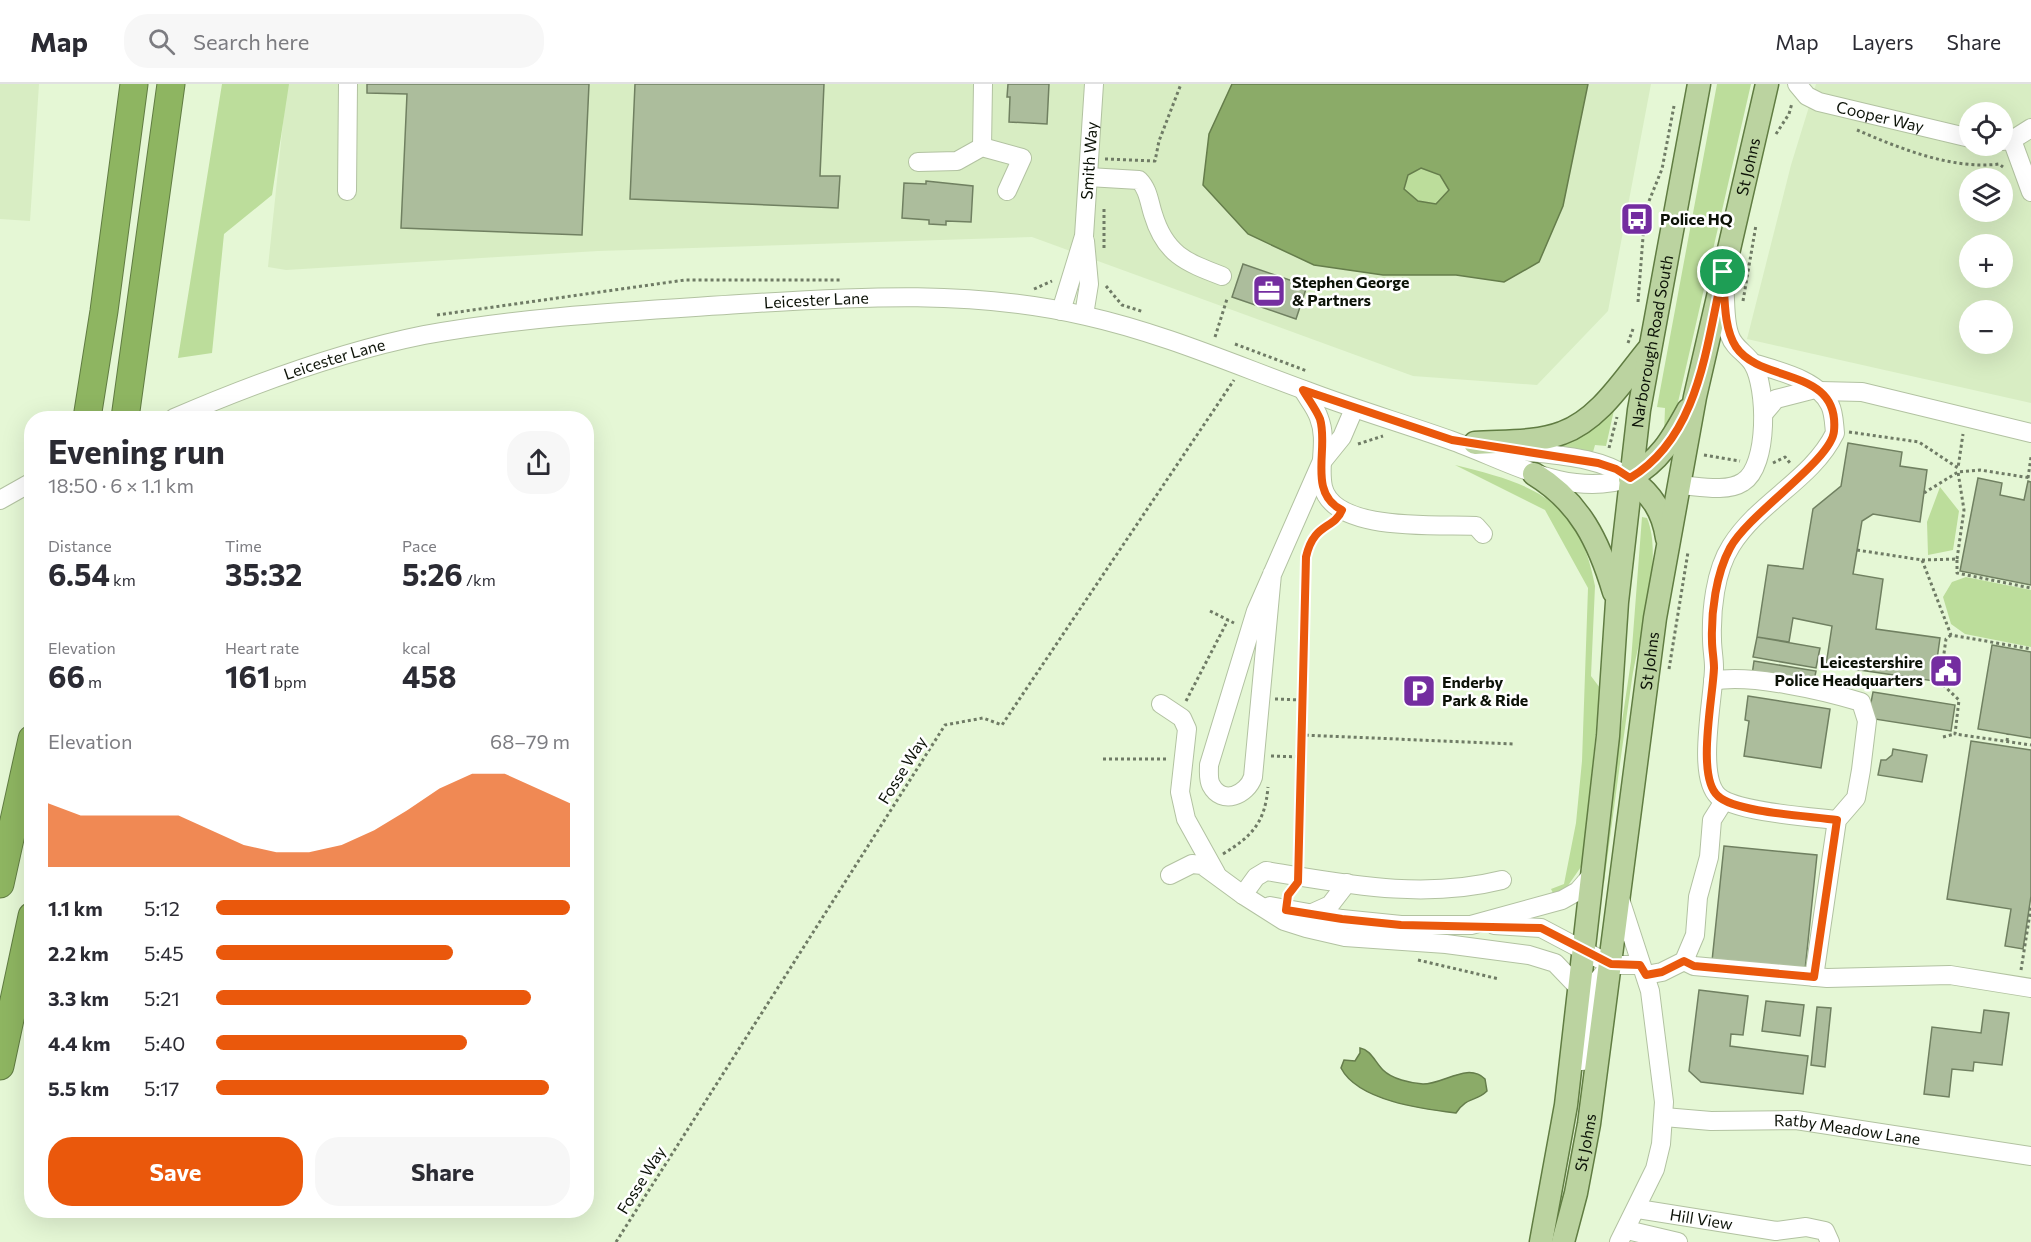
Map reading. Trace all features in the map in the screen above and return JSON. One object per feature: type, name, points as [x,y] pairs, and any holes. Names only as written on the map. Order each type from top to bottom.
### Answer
[{"type":"highway","points":[[88,411],[134,84]]},
{"type":"highway","points":[[126,411],[171,84]]},
{"type":"highway","points":[[0,884],[24,775]]},
{"type":"highway","points":[[0,1066],[24,954]]},
{"type":"main road","name":"Narborough Road South","points":[[1617,602],[1630,478],[1649,349],[1699,84]]},
{"type":"main road","name":"St Johns","points":[[1563,1242],[1576,1193],[1589,1124],[1644,689],[1668,543],[1695,397],[1767,84]]},
{"type":"main road","points":[[1475,443],[1542,438],[1574,428],[1602,405],[1649,349]]},
{"type":"main road","points":[[1630,478],[1651,466],[1695,397]]},
{"type":"main road","points":[[1534,474],[1554,486],[1587,524],[1604,560],[1617,602]]},
{"type":"main road","points":[[1630,478],[1679,485]]},
{"type":"main road","points":[[1630,478],[1656,502],[1664,521],[1668,543]]},
{"type":"main road","name":"St Johns","points":[[1541,1242],[1566,1106],[1608,736],[1617,602]]},
{"type":"main road","points":[[1583,951],[1601,928],[1617,892]]},
{"type":"street","points":[[347,191],[348,84]]},
{"type":"street","points":[[982,147],[983,84]]},
{"type":"street","name":"Smith Way","points":[[1084,236],[1096,178],[1094,84]]},
{"type":"street","name":"Cooper Way","points":[[1797,84],[1807,96],[1819,102],[1959,136]]},
{"type":"street","points":[[2013,137],[2031,128]]},
{"type":"street","points":[[918,162],[957,161],[982,147],[1022,158],[1007,191]]},
{"type":"street","points":[[2013,150],[2021,164],[2031,192]]},
{"type":"street","points":[[1096,178],[1139,180],[1145,187],[1155,221],[1170,249],[1191,264],[1222,276]]},
{"type":"street","points":[[1061,311],[1084,236]]},
{"type":"street","points":[[1084,236],[1089,284],[1084,315]]},
{"type":"street","points":[[1723,272],[1730,335],[1738,349],[1753,363],[1791,375],[1817,390],[1831,405],[1834,433],[1814,466],[1756,514],[1730,548],[1719,579],[1714,608],[1713,681],[1707,763],[1710,783],[1715,794],[1724,801],[1739,807],[1837,820]]},
{"type":"street","name":"Leicester Lane","points":[[192,411],[257,385],[358,352],[424,335],[484,326],[682,308],[878,297],[966,298],[1084,315],[1154,334],[1354,409],[1452,440],[1534,474],[1595,486],[1630,478]]},
{"type":"street","points":[[1679,485],[1724,488],[1743,482],[1756,463],[1765,412],[1753,363]]},
{"type":"street","points":[[1303,390],[1320,418],[1323,445],[1321,462],[1323,489],[1334,506],[1362,519],[1406,524],[1476,526],[1483,534]]},
{"type":"street","points":[[1765,412],[1776,399],[1817,390],[1862,392],[2031,433]]},
{"type":"street","points":[[1272,574],[1253,777],[1249,789],[1241,795],[1224,794],[1215,790],[1211,784],[1212,754],[1256,611],[1272,574],[1321,462],[1342,437],[1354,409]]},
{"type":"street","name":"Leicester Lane","points":[[1452,440],[1522,453],[1598,463],[1616,469],[1630,478]]},
{"type":"street","points":[[0,492],[24,484]]},
{"type":"street","points":[[0,500],[24,486]]},
{"type":"street","points":[[1713,681],[1728,677],[1820,690],[1861,702],[1867,721],[1856,798],[1837,820],[1814,977]]},
{"type":"street","points":[[1161,704],[1182,718],[1187,729],[1180,792],[1186,819],[1217,874]]},
{"type":"street","points":[[1250,900],[1310,914],[1401,925],[1541,928],[1611,964],[1662,972],[1684,961],[1695,935],[1698,897],[1707,866],[1712,820],[1724,801]]},
{"type":"street","points":[[1170,874],[1192,864],[1202,865],[1250,900],[1284,921],[1345,938],[1446,944],[1529,955],[1555,963],[1578,987]]},
{"type":"street","points":[[1250,900],[1256,877],[1266,871],[1347,883],[1431,891],[1470,888],[1502,880]]},
{"type":"street","points":[[1471,925],[1562,900],[1578,891],[1591,876]]},
{"type":"street","points":[[1310,914],[1330,904],[1347,883]]},
{"type":"street","points":[[1617,892],[1643,970],[1663,1091],[1664,1117],[1655,1169],[1638,1209],[1623,1236],[1678,1242]]},
{"type":"street","points":[[1555,963],[1583,951]]},
{"type":"street","points":[[1684,961],[1694,966],[1814,977],[1854,985],[1950,975],[2024,987]]},
{"type":"street","points":[[1566,1106],[1580,1072],[1592,987],[1601,973],[1611,964]]},
{"type":"street","name":"Ratby Meadow Lane","points":[[1664,1117],[1711,1121],[1796,1120],[2031,1156]]},
{"type":"street","name":"Hill View","points":[[1638,1209],[1776,1231],[1806,1227],[1825,1231],[1830,1242]]},
{"type":"path","points":[[1104,257],[1096,178],[1105,159],[1155,161],[1159,141],[1181,84]]},
{"type":"path","points":[[1855,129],[1885,142],[1965,163],[1999,164],[2004,168],[2021,164]]},
{"type":"path","points":[[1215,337],[1227,299]]},
{"type":"path","name":"Fosse Way","points":[[616,1242],[945,725],[983,718],[1002,725],[1243,366]]},
{"type":"path","points":[[1966,417],[1958,470],[1964,510],[1957,573],[2031,588]]},
{"type":"path","points":[[1834,433],[1846,432],[1919,442],[1958,470]]},
{"type":"path","points":[[1353,447],[1363,441],[1383,436],[1391,438]]},
{"type":"path","points":[[1924,493],[1958,470],[1980,470],[2029,478],[2031,457]]},
{"type":"path","points":[[1298,876],[1306,557],[1310,541],[1323,526],[1340,517],[1342,510]]},
{"type":"path","points":[[1857,550],[1922,560],[1957,559]]},
{"type":"path","points":[[1922,560],[1951,634]]},
{"type":"path","points":[[1951,634],[2031,649]]},
{"type":"path","points":[[1951,634],[1946,639],[1940,681],[1959,700],[1955,734]]},
{"type":"path","points":[[1944,737],[1955,734],[2031,745]]},
{"type":"path","points":[[2007,741],[2008,734]]},
{"type":"path","points":[[1302,735],[1513,744]]},
{"type":"path","points":[[1271,756],[1302,757]]},
{"type":"path","points":[[2024,987],[2031,907]]},
{"type":"shaded area","points":[[0,84],[39,84],[30,221],[0,219]]},
{"type":"shaded area","points":[[222,84],[289,84],[272,195],[224,234],[212,353],[178,358]]},
{"type":"shaded area","points":[[287,84],[1651,84],[1608,311],[1537,385],[1413,376],[1032,237],[598,251],[286,270],[268,267]]},
{"type":"shaded area","points":[[1232,84],[1588,84],[1563,206],[1539,262],[1504,282],[1456,275],[1383,275],[1314,265],[1248,234],[1203,185],[1209,134]],"holes":[[[1421,168],[1440,175],[1449,190],[1436,204],[1418,201],[1404,189],[1408,175]]]},
{"type":"shaded area","points":[[1717,84],[1751,84],[1676,411],[1664,434],[1665,408],[1657,407]]},
{"type":"shaded area","points":[[1816,84],[2031,84],[2031,403],[1747,339],[1791,165]]},
{"type":"shaded area","points":[[1421,168],[1440,175],[1449,190],[1436,204],[1418,201],[1404,189],[1408,175]]},
{"type":"shaded area","points":[[1614,410],[1606,446],[1595,445],[1593,452],[1560,447],[1560,444],[1581,437]]},
{"type":"shaded area","points":[[1455,465],[1508,480],[1548,500],[1564,514],[1577,533],[1588,557],[1595,586],[1591,676],[1600,688],[1583,864],[1567,887],[1554,895],[1551,889],[1564,884],[1576,823],[1582,761],[1588,588],[1545,510]]},
{"type":"shaded area","points":[[1940,487],[1959,511],[1953,550],[1928,555],[1927,522]]},
{"type":"shaded area","points":[[1642,517],[1647,518],[1652,535],[1652,575],[1632,679],[1604,883],[1598,883],[1631,661]]},
{"type":"shaded area","points":[[1966,577],[2031,590],[2031,647],[1965,634],[1951,624],[1943,597],[1952,582]]},
{"type":"shaded area","points":[[1360,1048],[1370,1054],[1387,1073],[1402,1080],[1423,1084],[1471,1073],[1478,1074],[1485,1079],[1487,1091],[1468,1101],[1456,1113],[1410,1106],[1376,1096],[1349,1079],[1341,1068],[1344,1060],[1355,1061]]},
{"type":"building","points":[[367,84],[589,84],[582,235],[401,228],[407,94],[367,93]]},
{"type":"building","points":[[635,84],[824,84],[820,176],[840,176],[838,208],[630,199]]},
{"type":"building","points":[[1008,84],[1049,84],[1047,124],[1009,122]]},
{"type":"building","points":[[926,181],[973,186],[971,222],[946,221],[946,225],[929,224],[929,220],[902,218],[904,183],[926,184]]},
{"type":"building","name":"Stephen George & Partners","points":[[1243,264],[1307,286],[1296,319],[1232,297]]},
{"type":"building","points":[[1848,443],[1902,452],[1900,466],[1927,470],[1920,522],[1873,514],[1862,521],[1853,574],[1883,579],[1876,629],[1940,638],[1934,681],[1826,665],[1832,626],[1793,618],[1789,642],[1757,637],[1768,565],[1803,569],[1813,509],[1841,486]]},
{"type":"building","points":[[1978,478],[2002,483],[2000,495],[2024,500],[2028,481],[2031,482],[2031,585],[1960,571]]},
{"type":"building","points":[[1757,637],[1820,648],[1816,668],[1753,657]]},
{"type":"building","points":[[1992,645],[2031,652],[2031,738],[1978,729]]},
{"type":"building","points":[[1754,661],[1816,671],[1813,686],[1752,675]]},
{"type":"building","points":[[1873,692],[1955,705],[1951,731],[1868,718]]},
{"type":"building","points":[[1748,696],[1830,709],[1821,768],[1744,756],[1749,721],[1745,720]]},
{"type":"building","points":[[1971,741],[2031,750],[2031,896],[2023,949],[2005,946],[2011,909],[1947,899]]},
{"type":"building","points":[[1893,749],[1927,755],[1922,782],[1878,775],[1881,760],[1886,760],[1892,755]]},
{"type":"building","points":[[1724,846],[1817,855],[1805,970],[1712,961]]},
{"type":"building","points":[[1699,990],[1748,996],[1743,1035],[1731,1034],[1730,1046],[1808,1056],[1803,1094],[1701,1082],[1689,1071]]},
{"type":"building","points":[[1766,1001],[1804,1005],[1800,1036],[1762,1031]]},
{"type":"building","points":[[1817,1007],[1831,1008],[1825,1067],[1811,1065]]},
{"type":"building","points":[[1984,1010],[2009,1013],[2002,1065],[1974,1062],[1973,1071],[1952,1069],[1949,1097],[1924,1094],[1932,1027],[1981,1033]]},
{"type":"place","name":"Police HQ","points":[[1637,219]]},
{"type":"place","name":"Stephen George & Partners","points":[[1269,291]]},
{"type":"place","name":"Leicestershire Police Headquarters","points":[[1946,671]]},
{"type":"place","name":"Enderby Park & Ride","points":[[1419,691]]},
{"type":"route","points":[[1723,272],[1730,335],[1738,349],[1753,363],[1791,375],[1820,391],[1831,405],[1833,417],[1834,433],[1814,466],[1790,483],[1756,514],[1730,548],[1719,579],[1714,608],[1712,639],[1714,667],[1707,763],[1710,783],[1715,794],[1724,801],[1739,807],[1837,820],[1814,977],[1694,966],[1684,961],[1662,972],[1646,975],[1640,965],[1611,964],[1541,928],[1401,925],[1286,910],[1288,895],[1298,882],[1306,557],[1310,541],[1323,526],[1340,517],[1342,510],[1334,506],[1323,489],[1321,462],[1323,445],[1320,418],[1303,390],[1452,440],[1522,453],[1598,463],[1616,469],[1630,478],[1651,466],[1668,444],[1695,397],[1723,272]]}]
